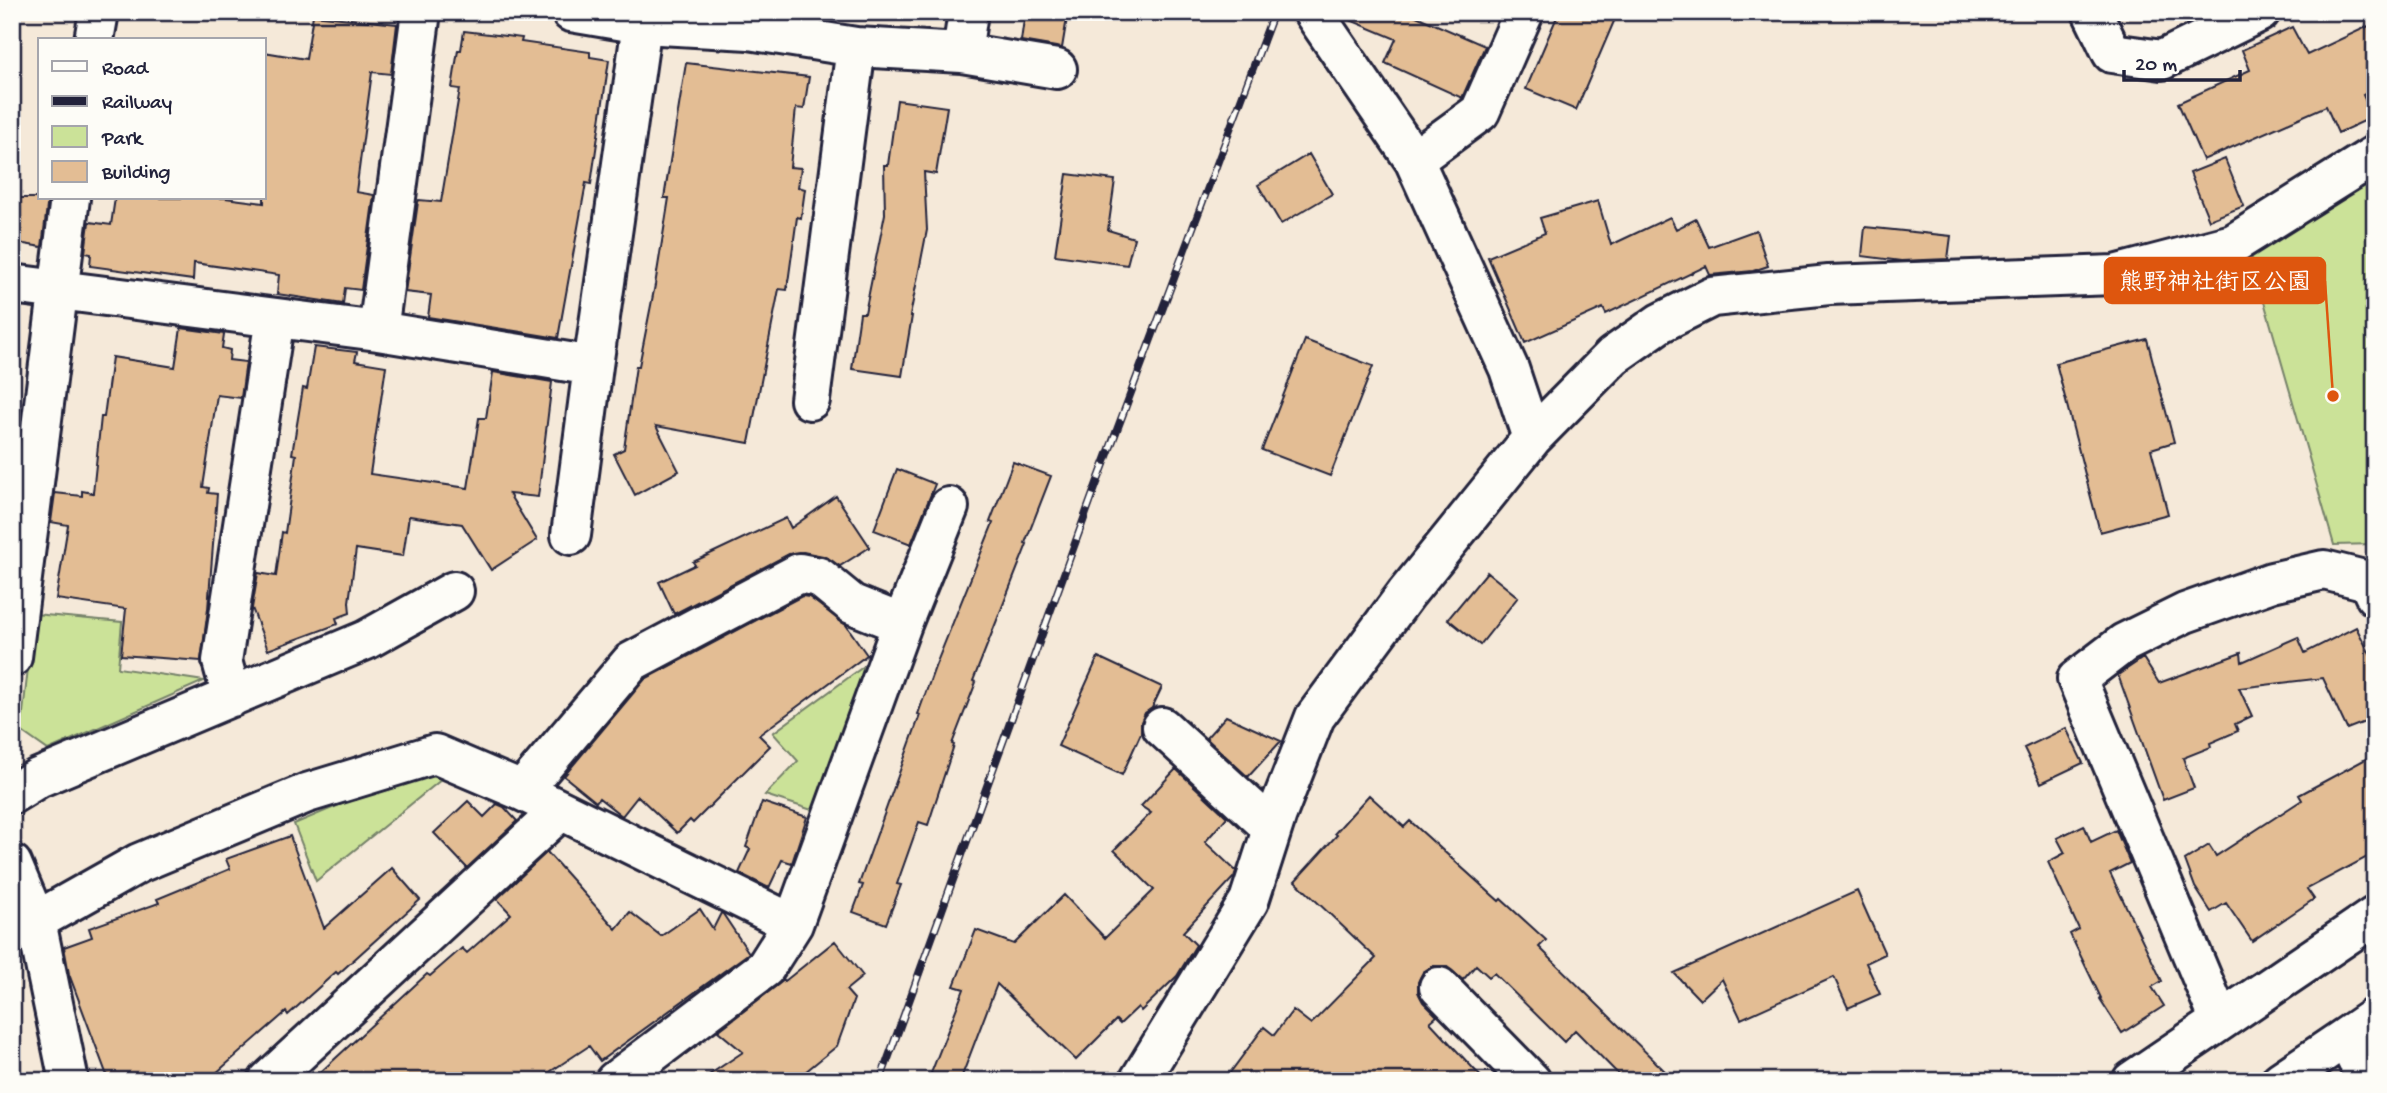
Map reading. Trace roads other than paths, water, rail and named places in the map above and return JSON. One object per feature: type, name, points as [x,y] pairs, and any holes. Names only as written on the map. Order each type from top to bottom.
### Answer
[{"type":"street","points":[[94,38],[99,12]]},
{"type":"street","points":[[378,331],[421,12]]},
{"type":"street","points":[[571,12],[642,24],[750,21],[856,47],[962,54],[1056,69]]},
{"type":"street","points":[[962,54],[968,12]]},
{"type":"street","points":[[1313,12],[1414,160],[1509,369],[1532,438]]},
{"type":"street","points":[[1414,160],[1480,112],[1524,12]]},
{"type":"street","points":[[2092,12],[2112,53],[2162,61],[2260,12]]},
{"type":"street","points":[[571,535],[642,24]]},
{"type":"street","points":[[810,400],[856,47]]},
{"type":"street","points":[[1139,1081],[1250,901],[1272,828],[1315,717],[1406,594],[1532,438],[1613,356],[1660,323],[1712,297],[1829,285],[2115,275],[2233,244],[2375,155]]},
{"type":"street","points":[[12,657],[15,605],[60,290],[70,200]]},
{"type":"street","points":[[12,284],[378,331],[593,366]]},
{"type":"street","points":[[232,697],[222,661],[275,318]]},
{"type":"street","points":[[615,1081],[765,968],[793,924],[902,624],[950,508]]},
{"type":"street","points":[[2221,1021],[2077,679],[2124,643],[2173,619],[2272,583],[2324,570],[2368,582],[2375,596]]},
{"type":"street","points":[[522,791],[631,662],[799,573],[819,577],[852,604],[902,624]]},
{"type":"street","points":[[12,794],[38,778],[366,640],[454,591]]},
{"type":"street","points":[[1162,727],[1272,828]]},
{"type":"street","points":[[36,921],[139,863],[307,793],[435,754],[522,791],[793,924]]},
{"type":"street","points":[[268,1081],[560,811]]},
{"type":"street","points":[[12,864],[36,921],[69,1081]]},
{"type":"street","points":[[2132,1081],[2375,916]]},
{"type":"street","points":[[1439,987],[1511,1074]]},
{"type":"street","points":[[2281,1081],[2361,1027],[2367,1081]]},
{"type":"railway","points":[[880,1081],[1094,491],[1274,12]]},
{"type":"place","name":"熊野神社街区公園","points":[[2333,396]]}]
